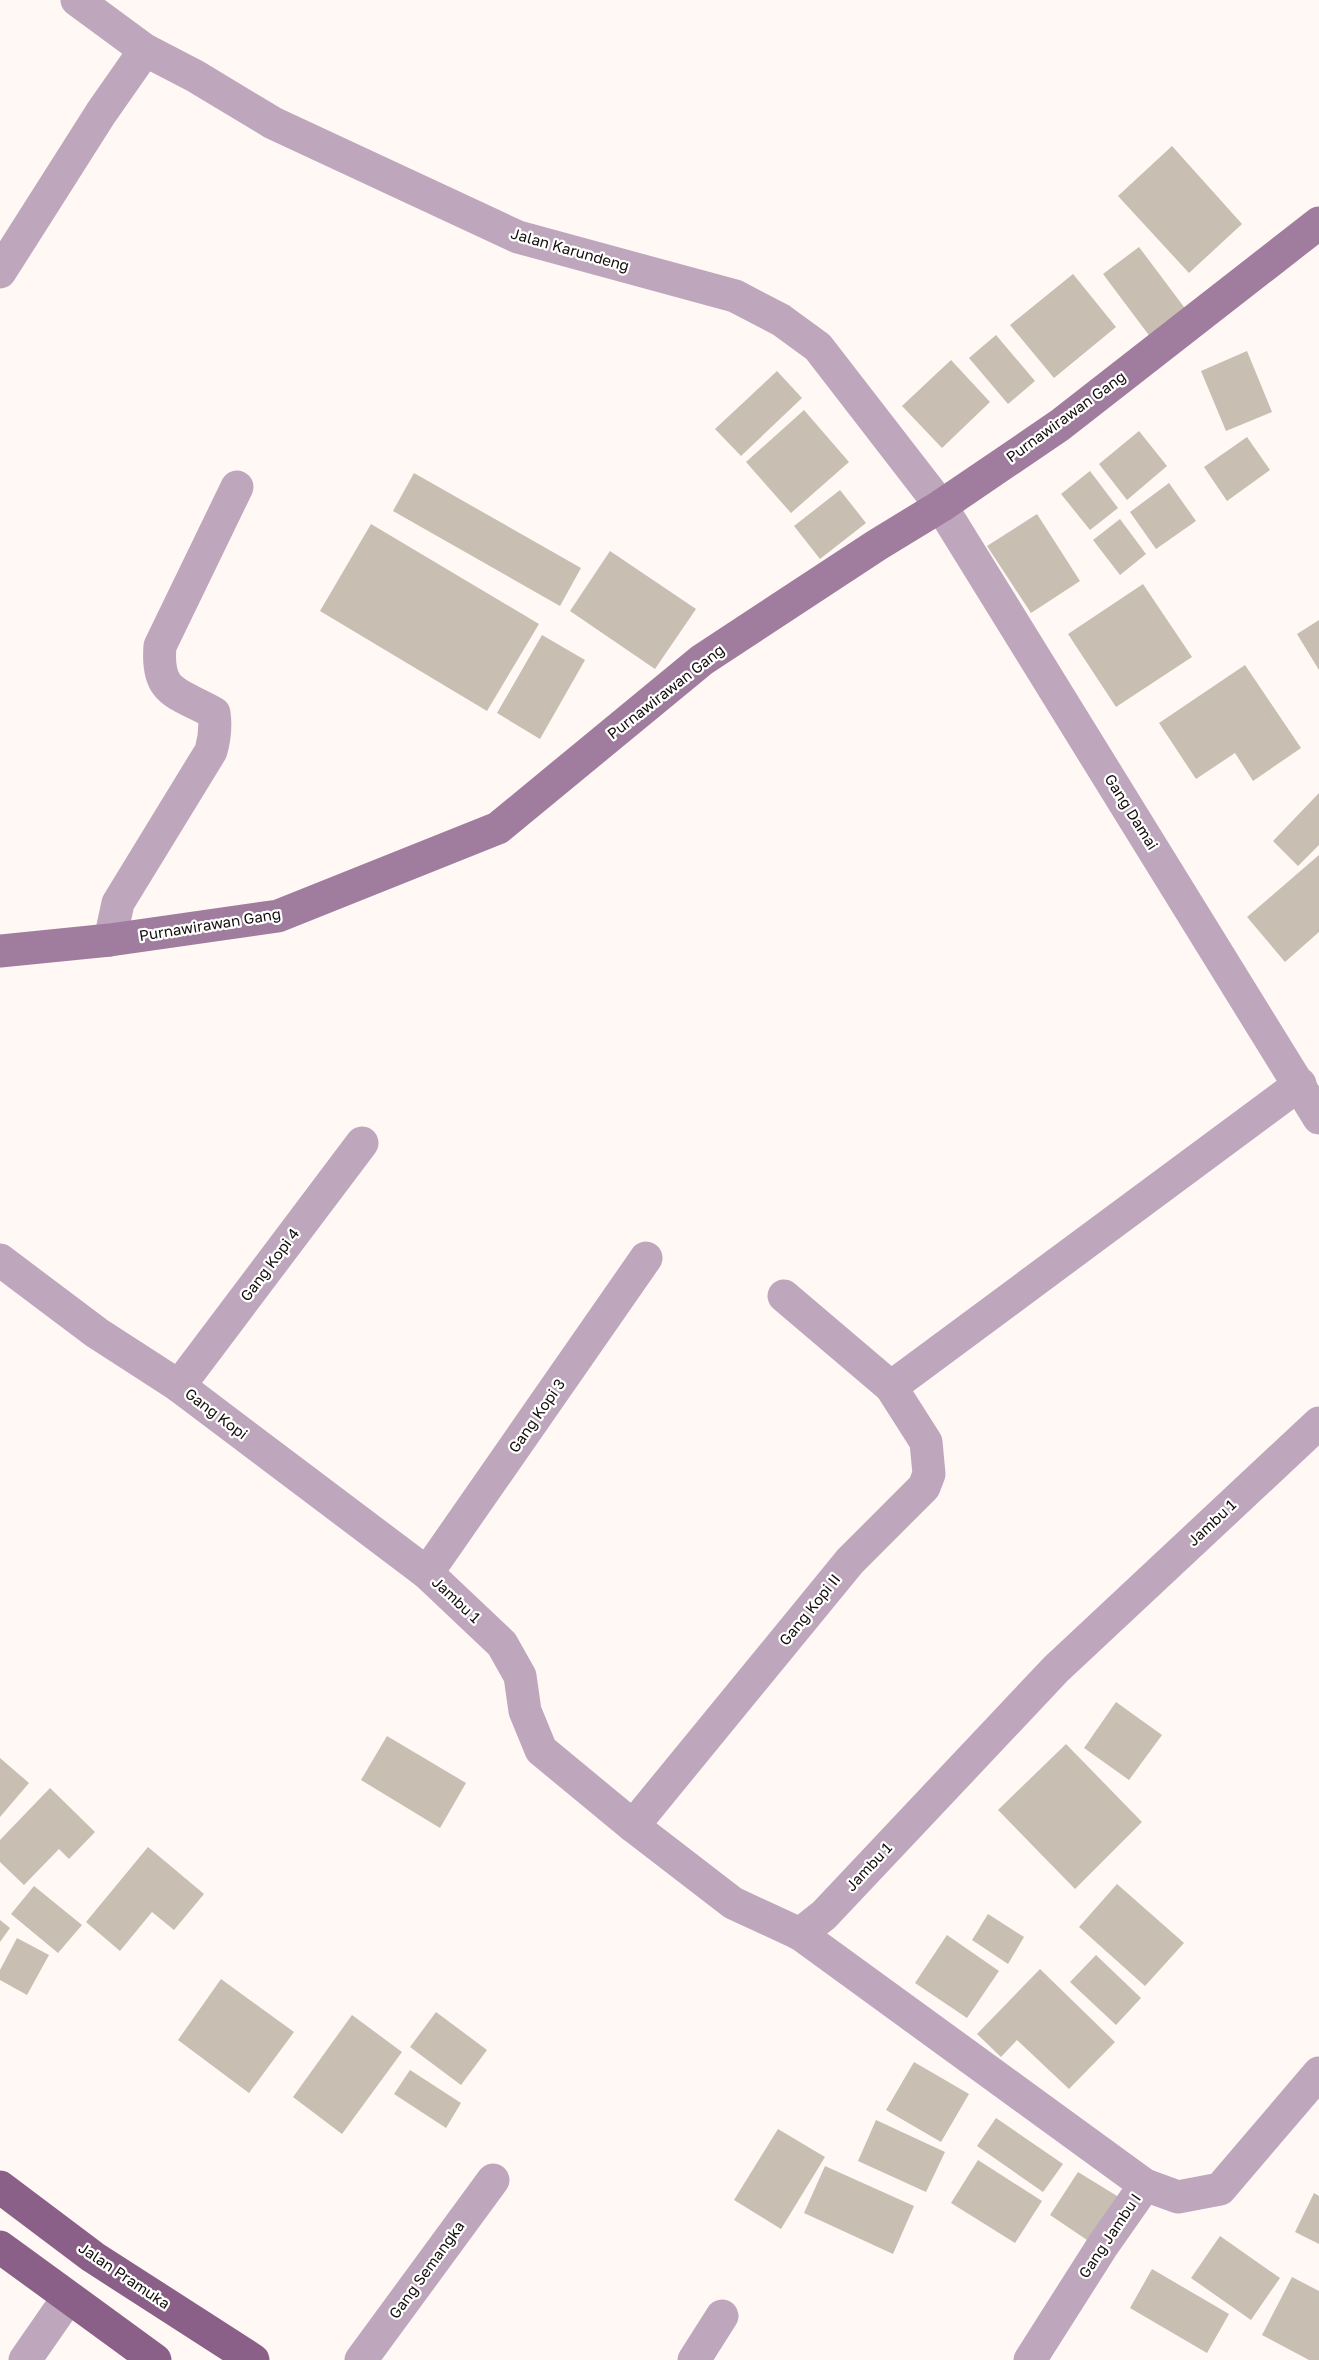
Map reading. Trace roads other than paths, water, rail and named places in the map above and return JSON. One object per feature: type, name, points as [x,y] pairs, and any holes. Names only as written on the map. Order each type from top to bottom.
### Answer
[{"type":"main road","name":"Jalan Pramuka","points":[[0,2187],[93,2257],[253,2360]]},
{"type":"main road","points":[[0,2247],[155,2360]]},
{"type":"street","name":"Jalan Karundeng","points":[[77,0],[145,50],[195,76],[273,123],[518,237],[735,296],[781,320],[818,346],[941,506]]},
{"type":"street","points":[[0,272],[101,113],[145,50]]},
{"type":"street","name":"Purnawirawan Gang","points":[[0,951],[111,940],[278,916],[498,828],[702,660],[877,544],[941,506],[1060,425],[1319,223]]},
{"type":"street","points":[[111,940],[118,903],[212,751],[216,729],[214,713],[166,686],[159,672],[159,653],[160,646],[237,487]]},
{"type":"street","name":"Gang Damai","points":[[941,506],[1319,1118]]},
{"type":"street","points":[[891,1387],[1300,1084]]},
{"type":"street","name":"Gang Kopi 4","points":[[179,1386],[362,1143]]},
{"type":"street","name":"Gang Kopi 3","points":[[428,1573],[646,1258]]},
{"type":"street","name":"Gang Kopi","points":[[0,1260],[97,1333],[179,1386],[428,1573]]},
{"type":"street","name":"Gang Kopi II","points":[[633,1826],[850,1561],[924,1487],[929,1474],[926,1442],[891,1387],[784,1296]]},
{"type":"street","name":"Jambu 1","points":[[428,1573],[502,1644],[520,1677],[525,1711],[541,1750],[633,1826],[733,1903],[800,1934],[824,1915],[1056,1669],[1319,1423]]},
{"type":"street","points":[[800,1934],[1145,2185]]},
{"type":"street","name":"Gang Jambu I","points":[[1030,2360],[1103,2245],[1145,2185],[1178,2197],[1220,2189],[1319,2073]]},
{"type":"street","name":"Gang Semangka","points":[[361,2360],[492,2180]]},
{"type":"street","points":[[25,2360],[68,2298]]},
{"type":"street","points":[[694,2360],[722,2316]]}]
